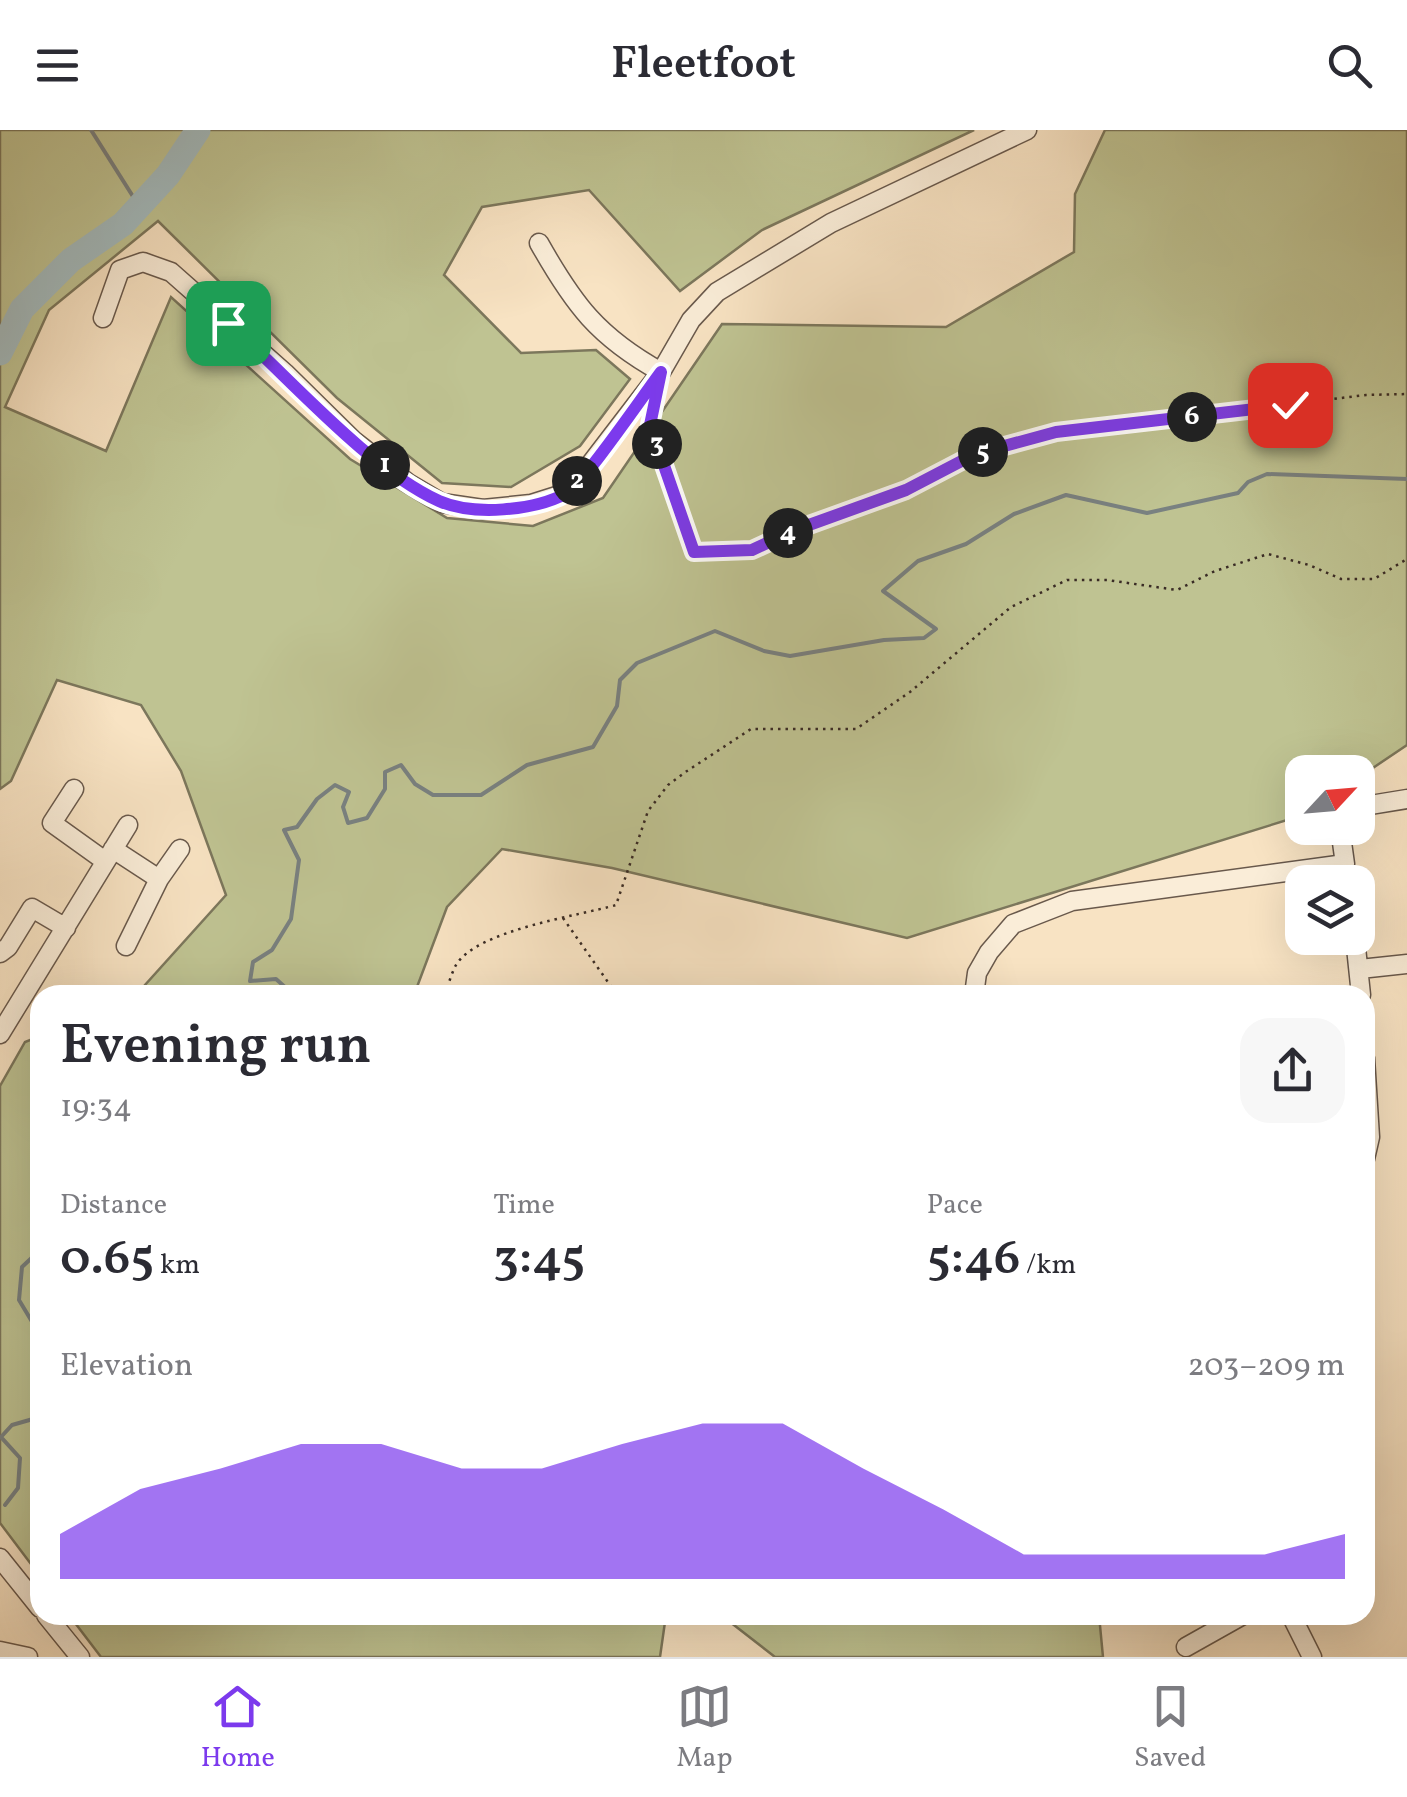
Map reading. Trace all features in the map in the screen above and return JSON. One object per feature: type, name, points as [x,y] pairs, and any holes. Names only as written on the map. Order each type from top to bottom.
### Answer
[{"type":"street","points":[[104,318],[120,270],[143,262],[171,272],[286,373],[353,440],[408,484],[442,503],[483,509],[531,504],[569,492],[661,372],[691,320],[717,292],[831,223],[1027,130]]},
{"type":"street","points":[[539,243],[562,285],[591,320],[620,350],[661,372]]},
{"type":"street","points":[[74,789],[52,823],[159,879]]},
{"type":"street","points":[[1375,805],[1407,798]]},
{"type":"street","points":[[31,985],[128,825]]},
{"type":"street","points":[[126,946],[159,879],[180,849]]},
{"type":"street","points":[[977,985],[983,962],[1013,924],[1072,901],[1285,880]]},
{"type":"street","points":[[0,953],[8,947],[32,908],[66,928]]},
{"type":"street","points":[[1358,955],[1361,985]]},
{"type":"street","points":[[1360,969],[1407,964]]},
{"type":"street","points":[[0,1034],[30,986]]},
{"type":"street","points":[[0,1558],[30,1596]]},
{"type":"street","points":[[54,1625],[80,1657]]},
{"type":"street","points":[[1186,1647],[1225,1625]]},
{"type":"street","points":[[1297,1625],[1312,1657]]},
{"type":"street","points":[[0,1651],[28,1657]]},
{"type":"path","points":[[654,408],[650,425],[694,552],[752,550],[795,530],[906,490],[975,454],[1056,432],[1366,395],[1407,394]]},
{"type":"path","points":[[449,985],[458,962],[489,941],[562,916],[616,905],[648,812],[668,785],[751,728],[856,728],[910,692],[1011,607],[1068,580],[1107,580],[1177,590],[1268,554],[1341,579],[1374,578],[1407,558]]},
{"type":"path","points":[[562,916],[610,985]]},
{"type":"green space","points":[[0,130],[974,130],[762,230],[680,291],[589,190],[482,207],[444,275],[521,353],[596,350],[630,379],[580,446],[511,487],[442,483],[337,398],[158,221],[49,310],[5,407],[106,451],[171,297],[350,459],[447,518],[533,526],[603,498],[722,324],[946,327],[1074,252],[1075,194],[1105,130],[1407,130],[1407,745],[1375,767],[1375,755],[1285,755],[1285,821],[907,938],[612,868],[502,849],[447,907],[418,985],[145,985],[226,895],[181,771],[141,705],[57,680],[11,781],[0,789]]},
{"type":"green space","points":[[30,1040],[30,1563],[0,1523],[0,1086],[25,1042]]},
{"type":"green space","points":[[77,1625],[665,1625],[660,1657],[101,1657]]},
{"type":"green space","points":[[734,1625],[1100,1625],[1103,1657],[775,1657]]},
{"type":"waterway","points":[[91,130],[139,206]]},
{"type":"waterway","points":[[0,353],[22,309],[71,260],[123,224],[168,175],[198,130]]},
{"type":"waterway","points":[[283,985],[276,979],[250,981],[253,962],[272,950],[291,919],[299,860],[284,830],[297,827],[317,799],[335,785],[349,792],[343,807],[348,823],[367,818],[385,789],[385,772],[401,765],[415,784],[433,795],[481,795],[527,765],[593,747],[617,706],[620,680],[637,663],[715,631],[764,651],[790,656],[884,640],[924,638],[936,629],[883,591],[918,561],[966,544],[1014,514],[1066,495],[1147,513],[1238,493],[1248,482],[1267,474],[1407,479]]},
{"type":"waterway","points":[[30,1259],[22,1267],[19,1300],[30,1318]]},
{"type":"waterway","points":[[5,1505],[18,1488],[20,1458],[1,1437],[12,1425],[30,1420]]},
{"type":"route","points":[[228,323],[286,373],[353,440],[408,484],[442,503],[483,509],[531,504],[569,492],[661,372],[650,425],[694,552],[752,550],[795,530],[906,490],[975,454],[1056,432],[1290,405]]}]
